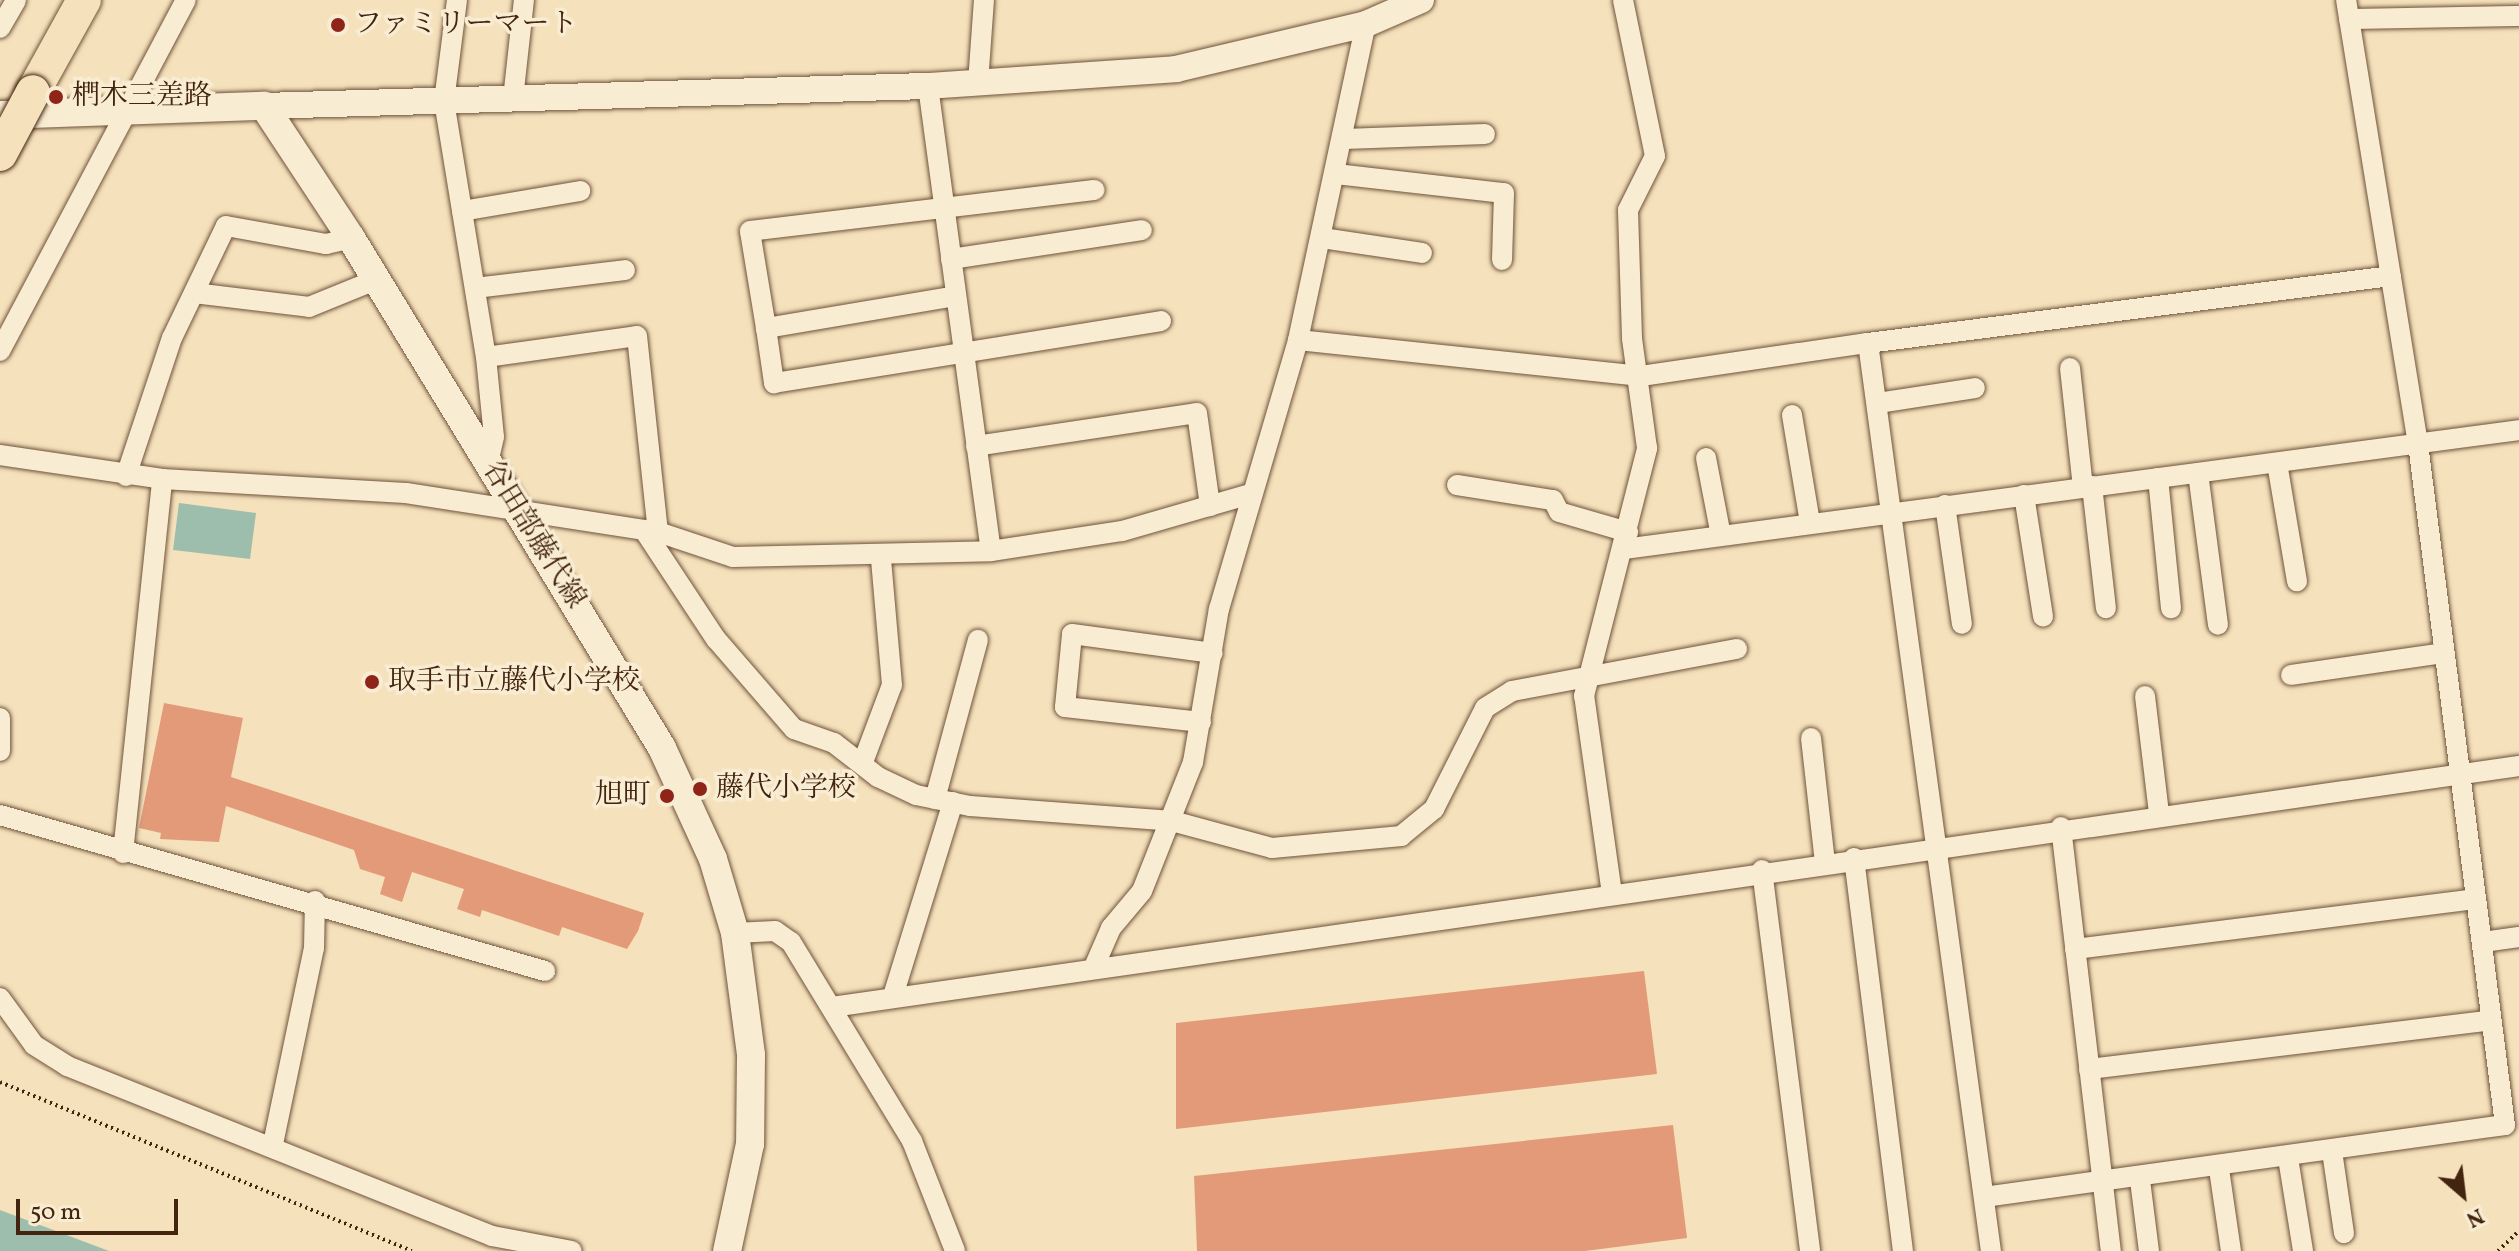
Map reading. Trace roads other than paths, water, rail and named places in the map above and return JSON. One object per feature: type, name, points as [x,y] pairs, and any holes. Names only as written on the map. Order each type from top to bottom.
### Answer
[{"type":"highway","points":[[0,154],[84,0]]},
{"type":"main road","points":[[0,115],[264,106]]},
{"type":"main road","name":"谷田部藤代線","points":[[264,106],[351,238],[682,783],[735,933],[752,1103],[727,1251]]},
{"type":"street","points":[[0,28],[16,0]]},
{"type":"street","points":[[0,351],[186,0]]},
{"type":"street","points":[[457,0],[444,101],[486,357],[494,437],[488,462]]},
{"type":"street","points":[[513,99],[524,0]]},
{"type":"street","points":[[978,83],[984,0]]},
{"type":"street","points":[[264,106],[928,86],[1176,69],[1366,24],[1421,0]]},
{"type":"street","points":[[1612,894],[1587,680],[1626,540],[1647,448],[1641,376],[1632,338],[1628,210],[1655,156],[1623,0]]},
{"type":"street","points":[[1984,1197],[2103,1186],[2505,1125],[2418,444],[2347,10],[2474,8],[2519,16]]},
{"type":"street","points":[[1094,967],[1111,928],[1142,891],[1172,821],[1201,722],[1213,653],[1250,494],[1298,340],[1344,139],[1366,24]]},
{"type":"street","points":[[928,86],[991,551]]},
{"type":"street","points":[[1344,139],[1485,134]]},
{"type":"street","points":[[1336,174],[1504,193],[1502,260]]},
{"type":"street","points":[[1095,190],[945,212],[750,231],[774,383],[964,355],[1161,321]]},
{"type":"street","points":[[462,211],[580,191]]},
{"type":"street","points":[[126,476],[194,293],[226,226],[326,244],[351,238]]},
{"type":"street","points":[[951,259],[1142,230]]},
{"type":"street","points":[[1322,238],[1422,253]]},
{"type":"street","points":[[475,288],[625,270]]},
{"type":"street","points":[[1298,340],[1641,376],[1868,343],[2391,276]]},
{"type":"street","points":[[194,293],[309,307],[375,280]]},
{"type":"street","points":[[766,328],[956,296]]},
{"type":"street","points":[[486,357],[637,336],[651,531],[716,639],[794,729],[863,762],[878,777],[944,801],[1172,821],[1272,848],[1401,836],[1434,809],[1485,708],[1512,691],[1587,680],[1737,649]]},
{"type":"street","points":[[1868,343],[1896,512],[1991,1251]]},
{"type":"street","points":[[2070,368],[2106,608]]},
{"type":"street","points":[[1878,403],[1975,388]]},
{"type":"street","points":[[976,446],[1197,413],[1210,506]]},
{"type":"street","points":[[1792,415],[1810,523]]},
{"type":"street","points":[[1457,485],[1553,500],[1559,512],[1626,540],[1721,536],[2519,430]]},
{"type":"street","points":[[0,455],[126,476],[406,493],[519,513],[651,531],[733,557],[881,559],[991,551],[1122,531],[1250,494]]},
{"type":"street","points":[[1706,458],[1721,536]]},
{"type":"street","points":[[2277,463],[2297,581]]},
{"type":"street","points":[[2198,473],[2218,625]]},
{"type":"street","points":[[2158,478],[2171,608]]},
{"type":"street","points":[[123,853],[162,479]]},
{"type":"street","points":[[2024,495],[2043,617]]},
{"type":"street","points":[[1945,505],[1962,624]]},
{"type":"street","points":[[863,762],[892,685],[881,559]]},
{"type":"street","points":[[1201,722],[1065,707],[1072,634],[1213,653]]},
{"type":"street","points":[[893,996],[944,801],[978,640]]},
{"type":"street","points":[[2291,675],[2443,653]]},
{"type":"street","points":[[2145,696],[2159,814]]},
{"type":"street","points":[[0,718],[0,751]]},
{"type":"street","points":[[1811,738],[1825,862]]},
{"type":"street","points":[[832,1007],[2061,827],[2519,766]]},
{"type":"street","points":[[0,815],[123,853],[315,901],[545,971]]},
{"type":"street","points":[[2061,827],[2111,1251]]},
{"type":"street","points":[[1854,858],[1903,1251]]},
{"type":"street","points":[[1762,870],[1810,1251]]},
{"type":"street","points":[[2075,949],[2475,899]]},
{"type":"street","points":[[273,1144],[314,948],[315,901]]},
{"type":"street","points":[[735,933],[783,936],[832,1007],[912,1141],[955,1251]]},
{"type":"street","points":[[2483,942],[2519,937]]},
{"type":"street","points":[[0,998],[50,1058],[273,1144],[492,1236],[519,1251]]},
{"type":"street","points":[[2089,1069],[2491,1020]]},
{"type":"street","points":[[2332,1151],[2344,1233]]},
{"type":"street","points":[[2288,1158],[2303,1251]]},
{"type":"street","points":[[2219,1169],[2231,1251]]},
{"type":"street","points":[[2140,1180],[2149,1251]]},
{"type":"street","points":[[492,1236],[572,1251]]},
{"type":"place","name":"ファミリーマート","points":[[338,25]]},
{"type":"place","name":"椚木三差路","points":[[56,97]]},
{"type":"place","name":"取手市立藤代小学校","points":[[372,682]]},
{"type":"place","name":"藤代小学校","points":[[700,789]]},
{"type":"place","name":"旭町","points":[[667,796]]}]
